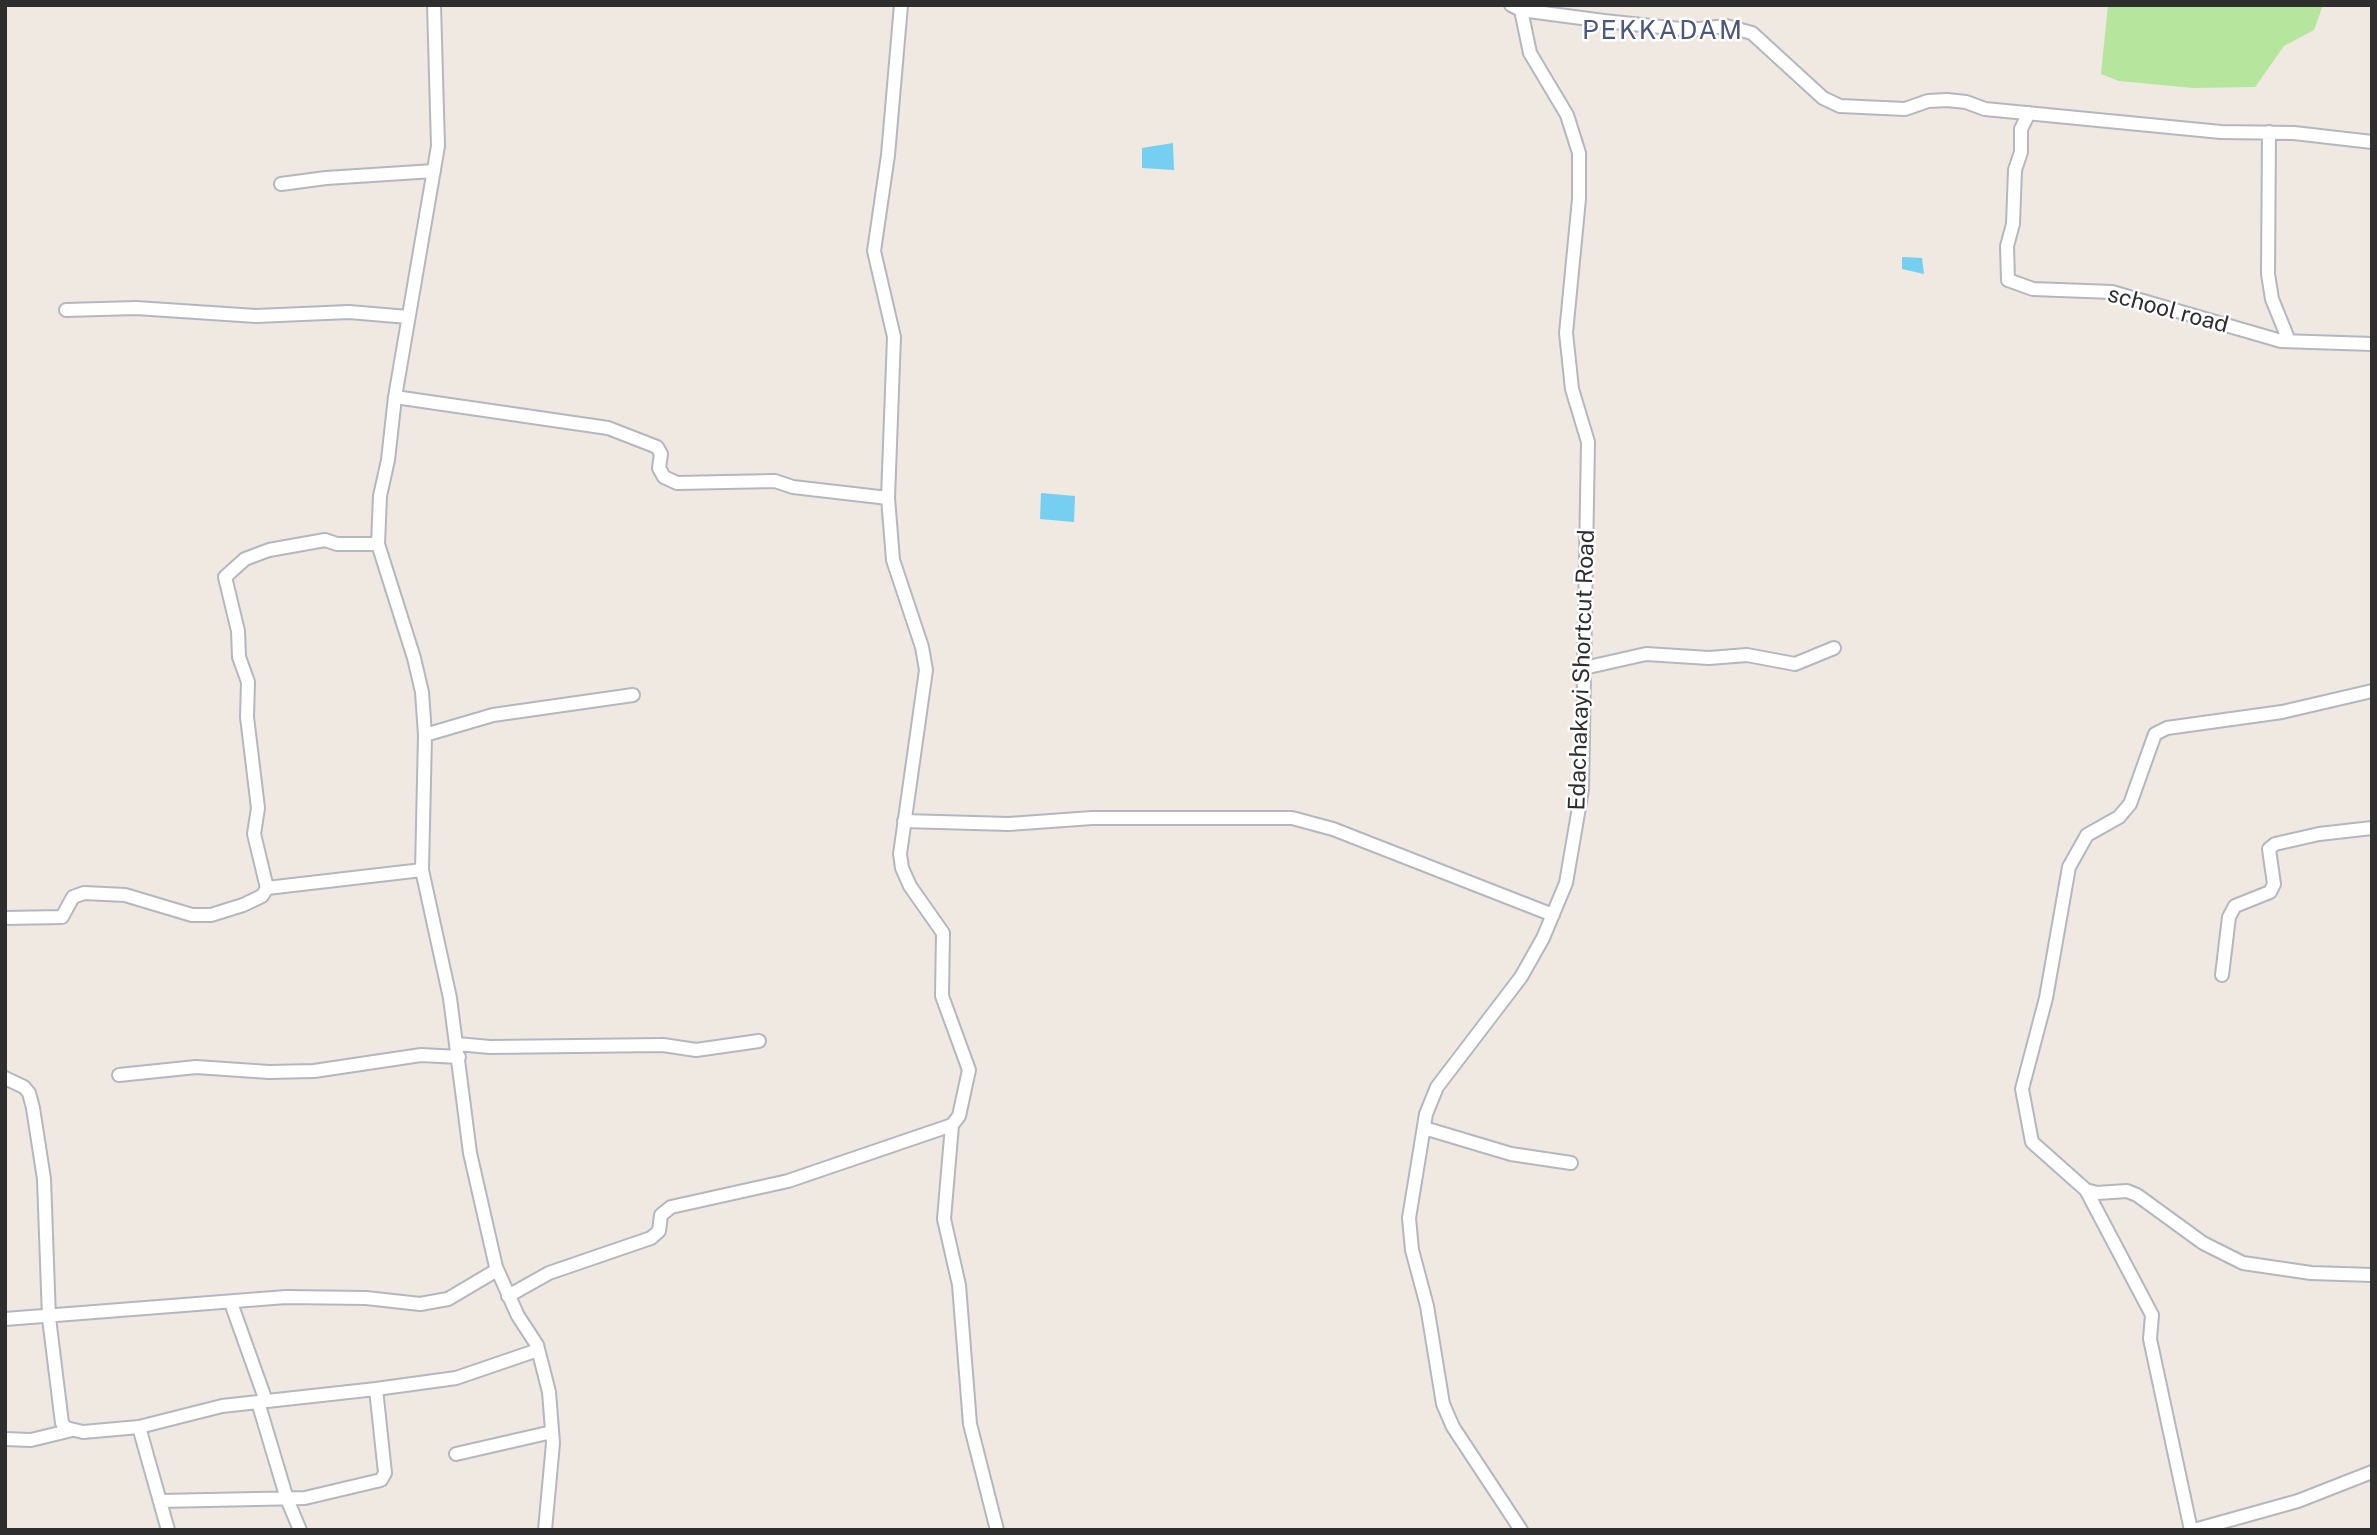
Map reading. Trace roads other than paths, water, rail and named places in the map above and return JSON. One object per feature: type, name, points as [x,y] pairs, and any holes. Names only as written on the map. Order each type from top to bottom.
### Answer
[{"type":"street","points":[[434,5],[438,146],[380,496],[378,544],[422,692],[425,735],[425,842],[422,870],[438,935],[458,1051],[470,1153],[497,1270],[538,1350],[549,1392],[552,1475],[545,1530]]},
{"type":"street","points":[[901,5],[888,155],[874,251],[894,337],[888,498],[893,560],[922,647],[926,670],[900,840],[902,868],[943,933],[942,996],[969,1070],[958,1116],[952,1125],[944,1219],[959,1285],[970,1424],[997,1530]]},
{"type":"street","points":[[1516,7],[1690,30],[1726,26],[1752,33],[1823,98],[1840,106],[1905,109],[1928,101],[1947,100],[1966,102],[1985,110],[2221,132],[2270,132],[2372,142]]},
{"type":"street","name":"Edachakayi Shortcut Road","points":[[1516,7],[1530,53],[1567,115],[1579,153],[1580,200],[1566,333],[1572,389],[1588,442],[1582,790],[1566,883],[1553,915],[1521,977],[1437,1087],[1424,1128],[1409,1218],[1412,1250],[1427,1306],[1443,1404],[1453,1427],[1521,1530]]},
{"type":"street","name":"school road","points":[[2029,113],[2021,129],[2021,152],[2014,170],[2013,224],[2007,246],[2008,280],[2032,289],[2112,292],[2289,341],[2372,344]]},
{"type":"street","points":[[2270,132],[2268,274],[2272,299],[2289,341]]},
{"type":"street","points":[[281,184],[326,178],[434,172]]},
{"type":"street","points":[[66,310],[136,308],[256,316],[349,312],[408,317]]},
{"type":"street","points":[[395,397],[608,428],[657,447],[661,454],[659,468],[668,480],[677,483],[775,481],[811,490],[888,498]]},
{"type":"street","points":[[5,918],[62,917],[74,897],[84,894],[125,895],[192,915],[211,915],[262,896],[267,888],[254,834],[258,808],[247,716],[248,682],[239,657],[238,631],[225,577],[245,559],[269,550],[325,540],[337,544],[378,544]]},
{"type":"street","points":[[1584,668],[1646,654],[1709,658],[1747,655],[1795,664],[1834,648]]},
{"type":"street","points":[[2372,691],[2282,712],[2167,727],[2155,734],[2130,804],[2119,817],[2087,835],[2068,867],[2046,998],[2021,1089],[2032,1142],[2086,1190],[2152,1315],[2150,1339],[2193,1530],[2298,1501],[2372,1472]]},
{"type":"street","points":[[425,735],[493,715],[532,712],[566,704],[633,695]]},
{"type":"street","points":[[904,821],[1009,824],[1177,816],[1292,818],[1333,829],[1553,915]]},
{"type":"street","points":[[2222,975],[2229,917],[2235,906],[2270,892],[2274,884],[2269,849],[2275,844],[2319,835],[2372,828]]},
{"type":"street","points":[[267,888],[422,870]]},
{"type":"street","points":[[119,1075],[195,1068],[269,1072],[314,1071],[490,1048],[663,1045],[696,1050],[759,1041]]},
{"type":"street","points":[[5,1079],[24,1087],[29,1093],[33,1108],[44,1179],[48,1318],[62,1423],[72,1430]]},
{"type":"street","points":[[508,1296],[549,1273],[651,1238],[659,1231],[661,1215],[671,1207],[788,1181],[952,1125]]},
{"type":"street","points":[[1424,1128],[1511,1154],[1571,1163]]},
{"type":"street","points":[[2086,1190],[2097,1194],[2127,1191],[2137,1195],[2203,1242],[2243,1263],[2311,1273],[2372,1275]]},
{"type":"street","points":[[5,1319],[48,1318],[286,1297],[366,1298],[420,1304],[448,1299],[497,1270]]},
{"type":"street","points":[[230,1303],[262,1402],[287,1499],[300,1530]]},
{"type":"street","points":[[5,1439],[31,1440],[72,1430],[139,1427],[222,1406],[456,1378],[538,1350]]},
{"type":"street","points":[[160,1501],[304,1498],[381,1480],[385,1473],[376,1389]]},
{"type":"street","points":[[139,1427],[168,1530]]},
{"type":"street","points":[[456,1454],[552,1432]]},
{"type":"water","points":[[1173,143],[1174,170],[1142,168],[1142,148]]},
{"type":"water","points":[[1902,257],[1922,258],[1924,274],[1902,269]]},
{"type":"water","points":[[1041,493],[1075,496],[1074,522],[1040,519]]},
{"type":"district","name":"PEKKADAM","points":[[1663,31]]}]
